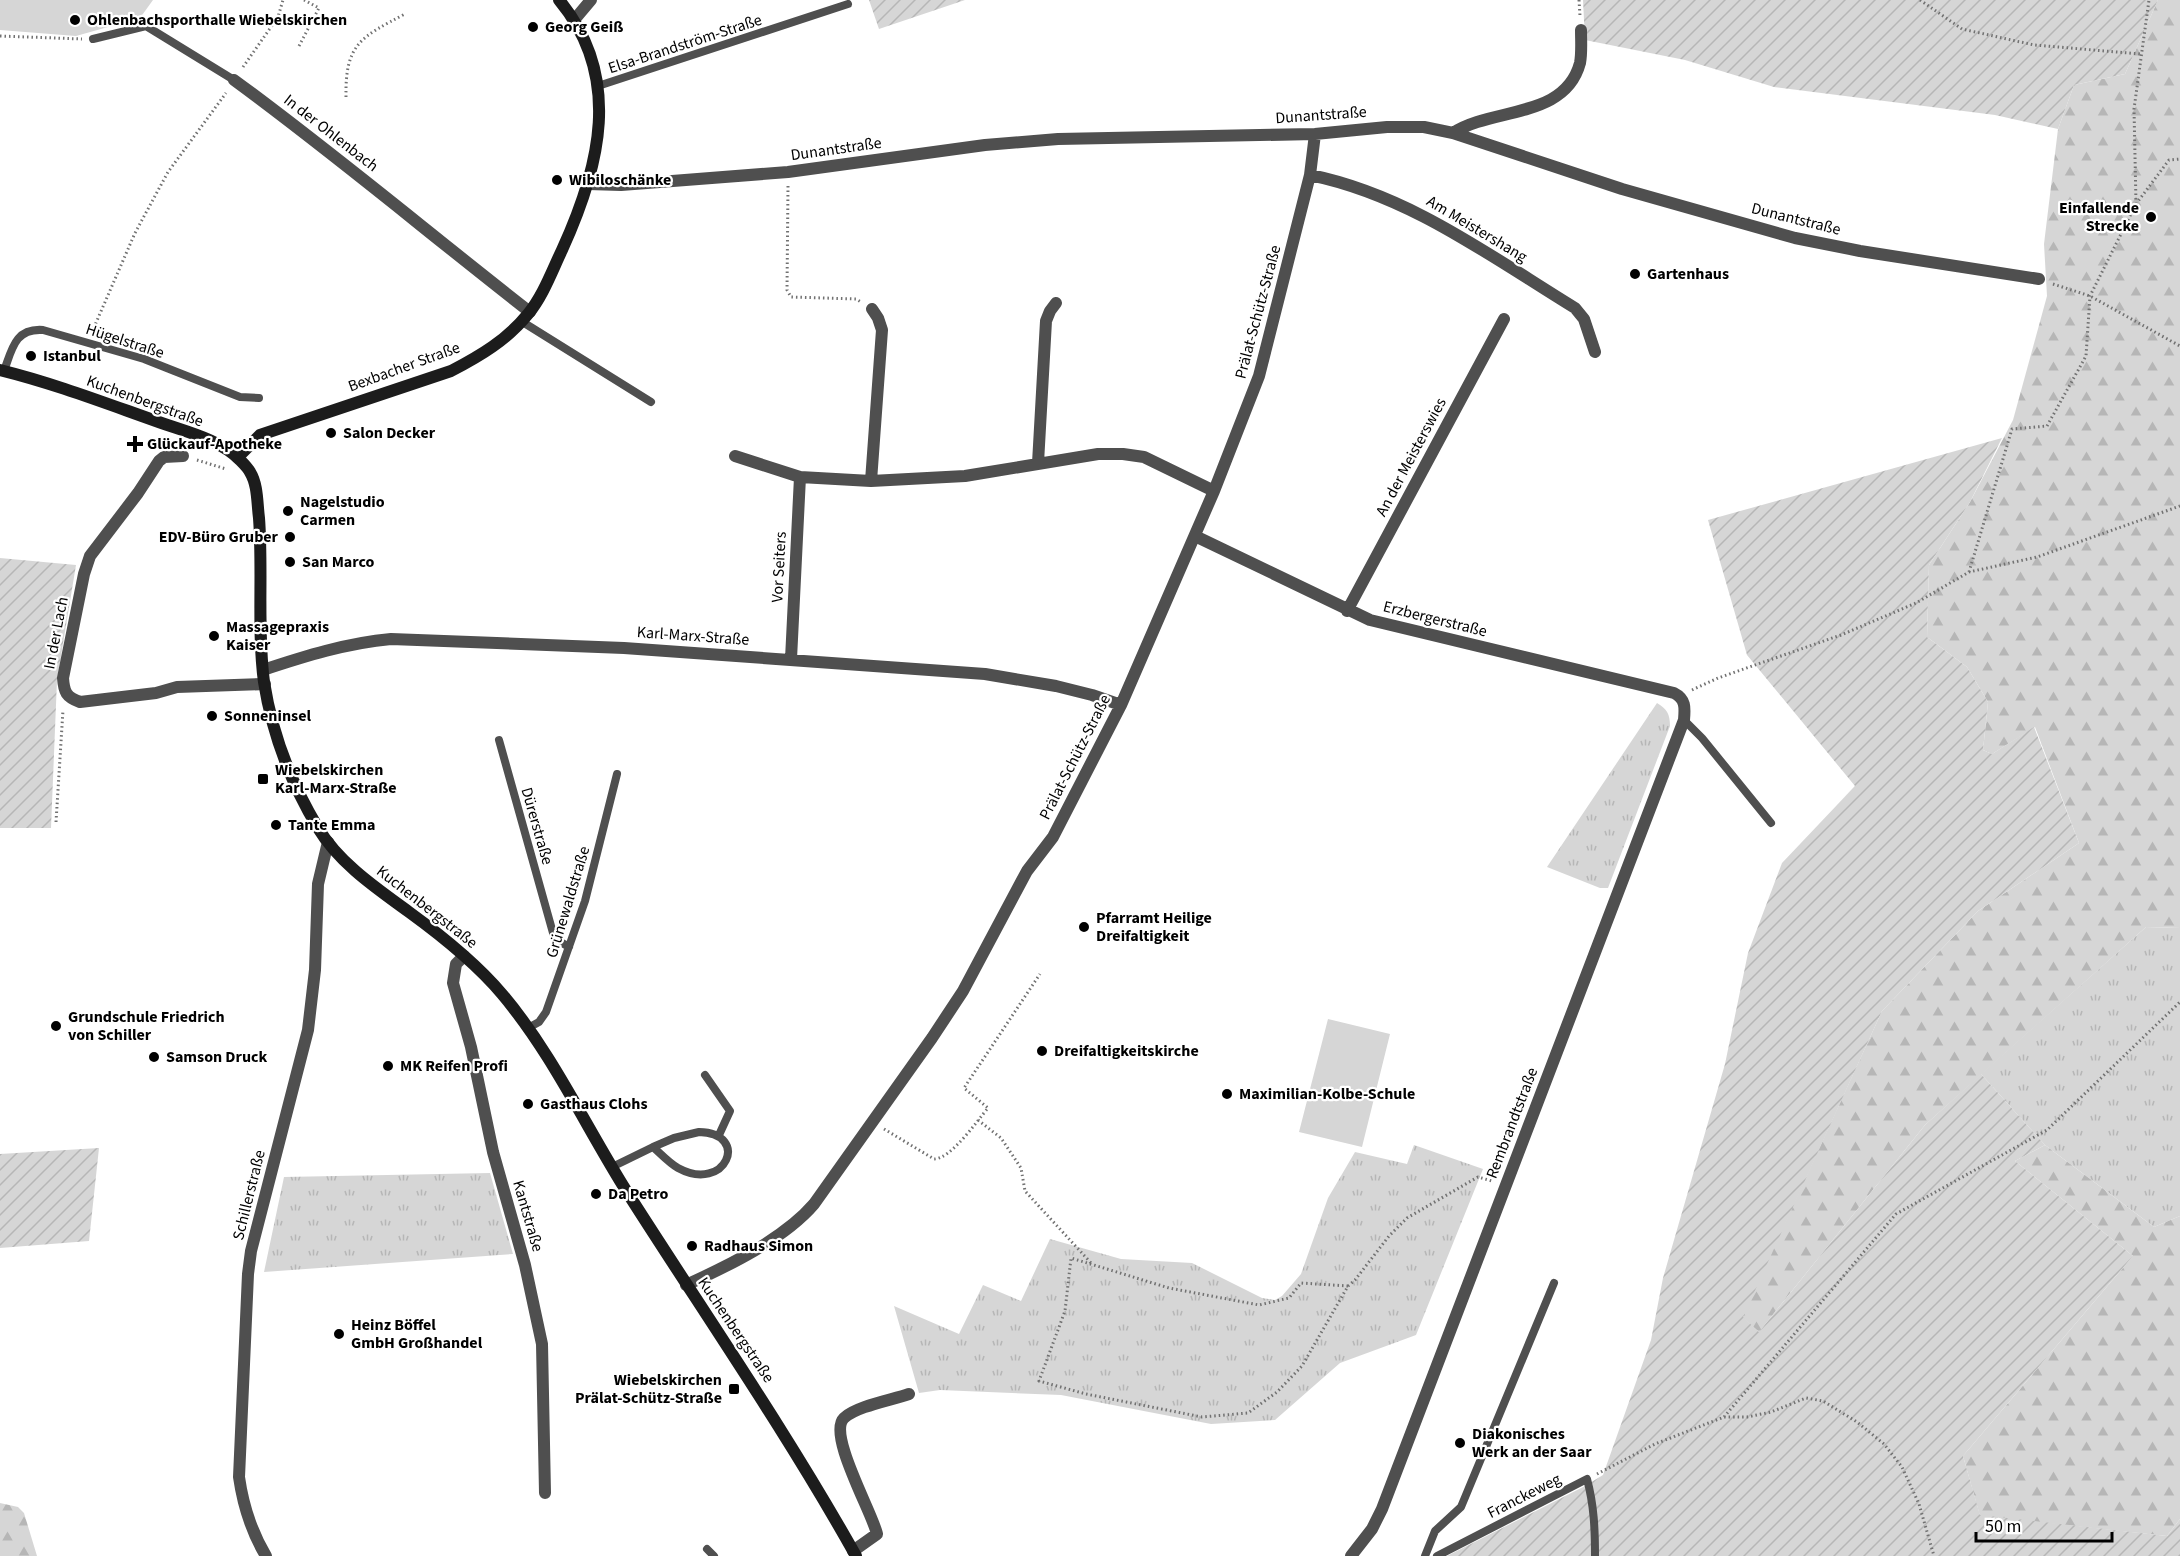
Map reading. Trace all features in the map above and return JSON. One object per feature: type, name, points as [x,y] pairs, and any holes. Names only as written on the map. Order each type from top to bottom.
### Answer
[{"type":"main road","name":"Bexbacher Straße","points":[[238,457],[260,435],[451,371],[479,357],[501,342],[526,317],[551,273],[572,228],[588,184],[597,142],[598,86],[591,51],[575,19],[559,0]]},
{"type":"main road","name":"Kuchenbergstraße","points":[[2,371],[197,436],[238,457],[251,473],[256,491],[260,531],[264,684],[272,721],[287,765],[318,827],[328,842],[383,895],[409,912],[464,956],[502,994],[528,1028],[686,1285],[776,1422],[854,1554]]},
{"type":"street","points":[[575,19],[591,0]]},
{"type":"street","points":[[1453,133],[1483,120],[1550,101],[1563,93],[1572,82],[1580,62],[1581,30]]},
{"type":"street","name":"In der Ohlenbach","points":[[234,80],[304,131],[526,317]]},
{"type":"street","name":"Dunantstraße","points":[[588,184],[621,185],[788,172],[985,145],[1058,139],[1315,134],[1387,127],[1424,127],[1453,133],[1622,189],[1795,238],[1860,251],[2039,279]]},
{"type":"street","name":"Prälat-Schütz-Straße","points":[[686,1285],[721,1270],[802,1219],[933,1038],[963,991],[1028,872],[1053,837],[1121,705],[1214,491],[1259,376],[1310,175],[1315,134]]},
{"type":"street","name":"Am Meistershang","points":[[1310,175],[1357,187],[1397,202],[1429,218],[1575,308],[1584,319],[1594,352]]},
{"type":"street","points":[[1038,463],[1046,321],[1056,303]]},
{"type":"street","points":[[871,481],[882,330],[872,309]]},
{"type":"street","name":"An der Meisterswies","points":[[1347,610],[1504,319]]},
{"type":"street","points":[[735,456],[800,477],[871,481],[966,476],[1098,454],[1123,454],[1144,457],[1214,491]]},
{"type":"street","name":"In der Lach","points":[[69,698],[63,691],[63,678],[84,574],[90,556],[138,494],[159,461],[164,457],[183,456]]},
{"type":"street","name":"Vor Seiters","points":[[791,659],[800,477]]},
{"type":"street","name":"Erzbergerstraße","points":[[1195,536],[1370,620],[1680,696]]},
{"type":"street","name":"Karl-Marx-Straße","points":[[263,670],[308,654],[368,641],[391,639],[624,648],[985,674],[1056,686],[1121,705]]},
{"type":"street","points":[[69,698],[80,702],[98,701],[156,693],[177,687],[264,684]]},
{"type":"street","points":[[1680,696],[1685,707],[1684,720]]},
{"type":"street","name":"Rembrandtstraße","points":[[1351,1556],[1372,1529],[1382,1509],[1684,720]]},
{"type":"street","name":"Schillerstraße","points":[[266,1556],[257,1541],[243,1502],[239,1477],[248,1274],[251,1251],[308,1030],[315,970],[318,884],[328,842]]},
{"type":"street","name":"Kantstraße","points":[[464,956],[456,964],[453,983],[471,1047],[493,1152],[525,1264],[542,1344],[545,1493]]},
{"type":"street","points":[[854,1554],[878,1534],[850,1472],[840,1427],[842,1419],[909,1394]]},
{"type":"lane","name":"Elsa-Brandström-Straße","points":[[598,86],[848,4]]},
{"type":"lane","name":"In der Ohlenbach","points":[[93,39],[146,26],[234,80]]},
{"type":"lane","points":[[526,317],[651,402]]},
{"type":"lane","name":"Hügelstraße","points":[[2,371],[22,333],[31,329],[43,330],[144,359],[240,397],[259,398]]},
{"type":"lane","points":[[1684,720],[1702,738],[1771,823]]},
{"type":"lane","name":"Dürerstraße","points":[[499,740],[553,933],[557,940],[569,947]]},
{"type":"lane","name":"Grünewaldstraße","points":[[528,1028],[539,1022],[546,1012],[569,947],[585,901],[617,774]]},
{"type":"lane","points":[[705,1075],[730,1111],[719,1135]]},
{"type":"lane","points":[[612,1167],[653,1147],[674,1138],[699,1132],[719,1135],[725,1141],[728,1150],[726,1162],[720,1170],[711,1174],[700,1174],[680,1169],[653,1147]]},
{"type":"lane","points":[[1425,1556],[1435,1531],[1461,1507],[1554,1283]]},
{"type":"lane","name":"Franckeweg","points":[[1437,1556],[1587,1479],[1596,1523],[1595,1556]]},
{"type":"lane","points":[[706,1549],[714,1556]]},
{"type":"path","points":[[88,343],[135,233],[168,172],[278,17],[283,0]]},
{"type":"path","points":[[299,46],[319,8],[304,0]]},
{"type":"path","points":[[1920,0],[1962,29],[2034,45],[2141,54]]},
{"type":"path","points":[[2136,204],[2134,109],[2149,0]]},
{"type":"path","points":[[346,97],[348,62],[354,49],[375,30],[405,14]]},
{"type":"path","points":[[0,36],[93,39]]},
{"type":"path","points":[[1969,572],[2012,429],[2047,426],[2086,356],[2090,296],[2136,204],[2169,160],[2180,159]]},
{"type":"path","points":[[788,172],[787,290],[791,297],[856,299],[872,309]]},
{"type":"path","points":[[2039,279],[2090,296],[2180,346]]},
{"type":"path","points":[[183,456],[237,472],[251,473]]},
{"type":"path","points":[[1680,696],[1718,678],[1841,635],[1916,603],[1969,572],[2037,556],[2180,506]]},
{"type":"path","points":[[56,822],[63,708],[69,698]]},
{"type":"path","points":[[873,1121],[934,1159],[941,1159],[950,1153],[988,1108],[964,1089],[1040,974]]},
{"type":"path","points":[[1724,1417],[1896,1214],[2047,1130],[2180,1002]]},
{"type":"path","points":[[978,1120],[1001,1138],[1021,1168],[1025,1191],[1093,1265]]},
{"type":"path","points":[[1348,1286],[1301,1283],[1290,1298],[1259,1305],[1169,1288],[1071,1258],[1065,1311],[1039,1381],[1086,1394],[1202,1417],[1248,1413],[1277,1392],[1302,1366],[1348,1286],[1407,1218],[1478,1177],[1505,1186]]},
{"type":"path","points":[[1587,1479],[1655,1444],[1724,1417],[1747,1417],[1771,1412],[1806,1398],[1823,1401],[1857,1422],[1884,1444],[1902,1467],[1919,1504],[1934,1556]]},
{"type":"green space","points":[[0,0],[153,0],[140,18],[76,36],[0,30]]},
{"type":"green space","points":[[869,0],[965,0],[879,29]]},
{"type":"green space","points":[[1583,0],[2158,0],[2125,74],[2074,85],[2058,129],[1995,115],[1774,87],[1685,60],[1585,40]]},
{"type":"green space","points":[[2158,0],[2180,0],[2180,928],[2146,927],[1925,1125],[1759,1332],[1742,1317],[1882,1011],[1978,911],[2079,843],[2035,727],[1992,754],[1983,750],[1988,702],[1967,667],[1927,637],[1929,565],[1970,502],[2013,420],[2047,296],[2044,244],[2058,129],[2074,85],[2125,74]]},
{"type":"green space","points":[[2002,438],[1970,502],[1929,565],[1927,637],[1967,667],[1988,702],[1983,750],[1992,754],[2034,727],[2079,843],[1978,911],[1882,1011],[1743,1317],[1759,1332],[1925,1125],[1981,1074],[2045,1145],[2015,1161],[2133,1256],[1963,1456],[1980,1515],[2167,1536],[2180,1519],[2180,1556],[1447,1556],[1603,1475],[1651,1340],[1663,1278],[1725,1064],[1748,953],[1782,863],[1855,786],[1747,655],[1708,520]]},
{"type":"green space","points":[[0,558],[76,565],[57,680],[51,828],[0,828]]},
{"type":"green space","points":[[1657,703],[1667,712],[1670,726],[1608,888],[1600,888],[1547,867]]},
{"type":"green space","points":[[2146,927],[2180,928],[2180,1216],[2154,1227],[2045,1145],[1981,1074]]},
{"type":"green space","points":[[1328,1019],[1390,1034],[1362,1147],[1299,1132]]},
{"type":"green space","points":[[1414,1145],[1483,1169],[1416,1335],[1340,1363],[1275,1420],[1211,1424],[1061,1395],[940,1390],[919,1393],[894,1306],[959,1334],[983,1285],[1021,1301],[1050,1239],[1121,1259],[1192,1263],[1262,1298],[1275,1300],[1282,1296],[1301,1274],[1328,1198],[1355,1152],[1407,1164]]},
{"type":"green space","points":[[2045,1145],[2154,1227],[2180,1216],[2180,1519],[2167,1536],[1980,1516],[1963,1456],[2133,1256],[2015,1161]]},
{"type":"green space","points":[[99,1148],[89,1241],[0,1248],[0,1154]]},
{"type":"green space","points":[[490,1173],[513,1254],[264,1272],[284,1177]]},
{"type":"green space","points":[[0,1503],[18,1507],[24,1513],[37,1556],[0,1556]]},
{"type":"place","name":"Ohlenbachsporthalle Wiebelskirchen","points":[[75,20]]},
{"type":"place","name":"Georg Geiß","points":[[533,27]]},
{"type":"place","name":"Wibiloschänke","points":[[557,180]]},
{"type":"place","name":"Einfallende Strecke","points":[[2151,217]]},
{"type":"place","name":"Gartenhaus","points":[[1635,274]]},
{"type":"place","name":"Istanbul","points":[[31,356]]},
{"type":"place","name":"Salon Decker","points":[[331,433]]},
{"type":"place","name":"Glückauf-Apotheke","points":[[135,444]]},
{"type":"place","name":"Nagelstudio Carmen","points":[[288,511]]},
{"type":"place","name":"EDV-Büro Gruber","points":[[290,537]]},
{"type":"place","name":"San Marco","points":[[290,562]]},
{"type":"place","name":"Massagepraxis Kaiser","points":[[214,636]]},
{"type":"place","name":"Sonneninsel","points":[[212,716]]},
{"type":"place","name":"Wiebelskirchen Karl-Marx-Straße","points":[[263,779]]},
{"type":"place","name":"Tante Emma","points":[[276,825]]},
{"type":"place","name":"Pfarramt Heilige Dreifaltigkeit","points":[[1084,927]]},
{"type":"place","name":"Grundschule Friedrich von Schiller","points":[[56,1026]]},
{"type":"place","name":"Dreifaltigkeitskirche","points":[[1042,1051]]},
{"type":"place","name":"Samson Druck","points":[[154,1057]]},
{"type":"place","name":"MK Reifen Profi","points":[[388,1066]]},
{"type":"place","name":"Maximilian-Kolbe-Schule","points":[[1227,1094]]},
{"type":"place","name":"Gasthaus Clohs","points":[[528,1104]]},
{"type":"place","name":"Da Petro","points":[[596,1194]]},
{"type":"place","name":"Radhaus Simon","points":[[692,1246]]},
{"type":"place","name":"Heinz Böffel GmbH Großhandel","points":[[339,1334]]},
{"type":"place","name":"Wiebelskirchen Prälat-Schütz-Straße","points":[[734,1389]]},
{"type":"place","name":"Diakonisches Werk an der Saar","points":[[1460,1443]]}]
